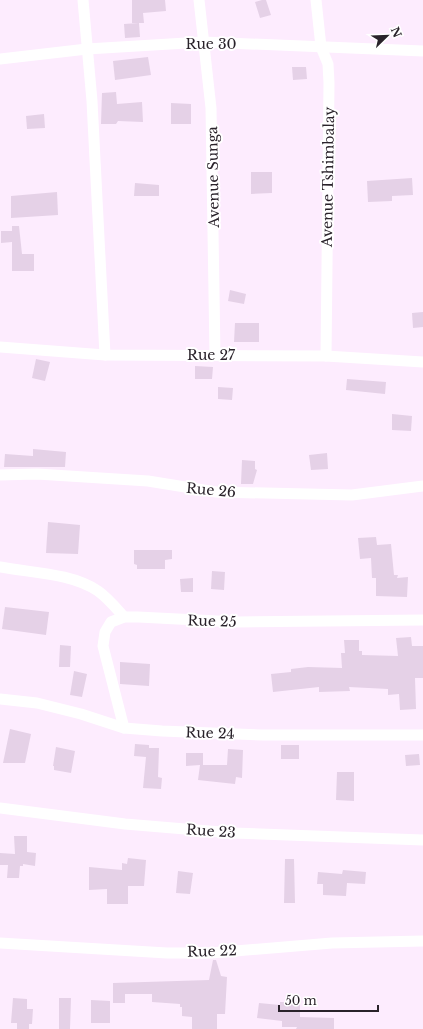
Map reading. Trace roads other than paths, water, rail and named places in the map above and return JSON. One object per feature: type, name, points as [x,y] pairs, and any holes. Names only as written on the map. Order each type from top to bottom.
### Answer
[{"type":"street","points":[[83,0],[92,102],[105,355]]},
{"type":"street","name":"Avenue Sunga","points":[[199,0],[211,108],[215,355]]},
{"type":"street","name":"Avenue Tshimbalay","points":[[316,0],[321,47],[328,64],[329,83],[326,356]]},
{"type":"street","name":"Rue 30","points":[[0,59],[87,49],[203,42],[423,51]]},
{"type":"street","name":"Rue 27","points":[[0,347],[105,355],[326,356],[423,362]]},
{"type":"street","name":"Rue 26","points":[[0,475],[37,474],[148,481],[216,492],[352,495],[423,486]]},
{"type":"street","points":[[0,567],[74,580],[99,591],[124,618],[111,622],[105,632],[103,646],[124,728]]},
{"type":"street","name":"Rue 25","points":[[124,618],[237,622],[423,620]]},
{"type":"street","name":"Rue 24","points":[[0,699],[37,703],[81,714],[124,728],[194,733],[423,735]]},
{"type":"street","name":"Rue 23","points":[[0,808],[132,825],[234,832],[423,840]]},
{"type":"street","name":"Rue 22","points":[[0,943],[167,952],[211,952],[332,943],[423,942]]}]
